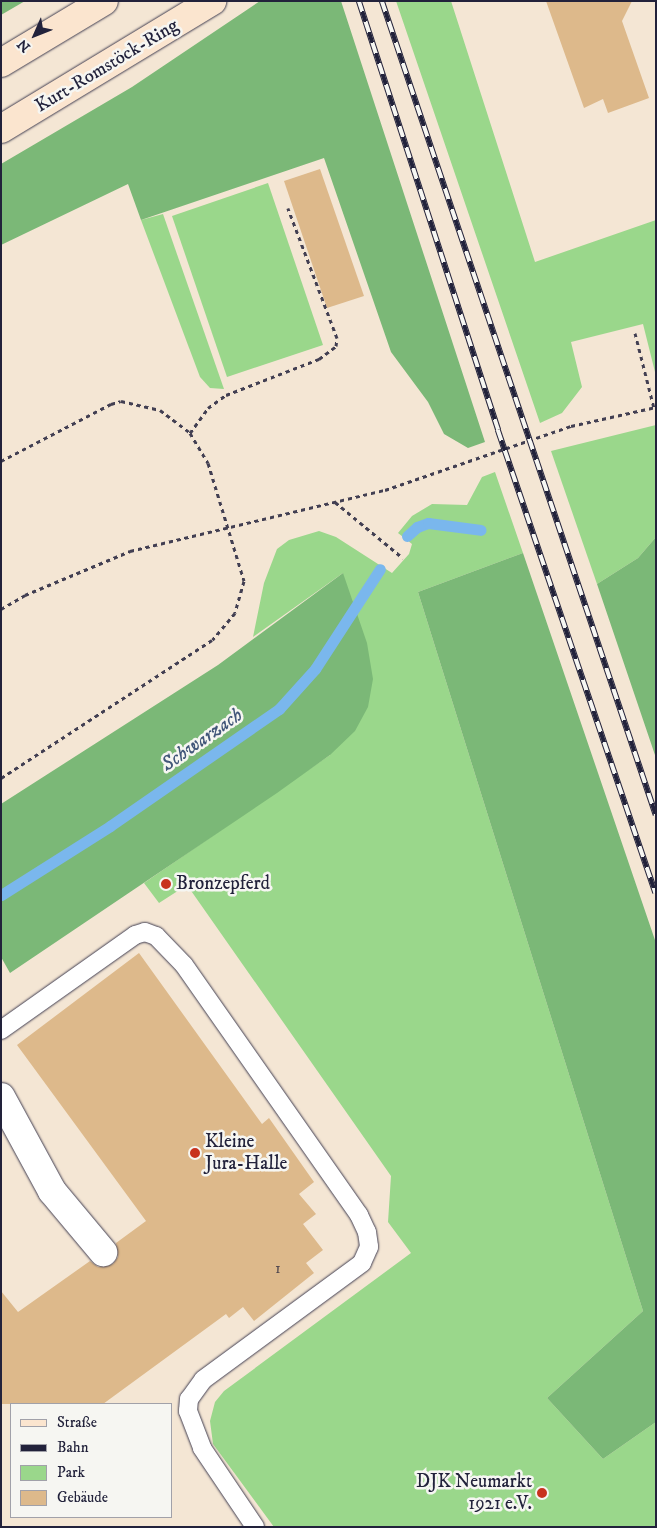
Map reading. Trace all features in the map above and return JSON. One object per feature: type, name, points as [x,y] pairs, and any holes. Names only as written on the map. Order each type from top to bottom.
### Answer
[{"type":"main road","points":[[1,63],[104,1]]},
{"type":"main road","name":"Kurt-Romstöck-Ring","points":[[1,129],[212,1]]},
{"type":"street","points":[[1,1097],[52,1191],[103,1252]]},
{"type":"lane","points":[[1,1030],[135,935],[145,932],[156,936],[184,966],[359,1215],[367,1232],[369,1247],[362,1263],[203,1380],[189,1399],[188,1411],[202,1448],[256,1527]]},
{"type":"path","points":[[190,433],[208,408],[226,395],[319,359],[336,346],[336,338],[288,208]]},
{"type":"path","points":[[1,609],[25,595],[130,551],[394,487],[571,426],[655,408],[634,333]]},
{"type":"path","points":[[1,461],[121,401],[160,410],[190,433],[208,463],[229,526],[244,581],[235,613],[222,630],[193,654],[88,719],[1,778]]},
{"type":"path","points":[[335,501],[403,558]]},
{"type":"green space","points":[[1,1],[25,1],[1,15]]},
{"type":"green space","points":[[260,1],[341,1],[485,442],[468,448],[444,434],[428,402],[391,352],[324,158],[141,220],[128,184],[1,245],[1,164],[132,87]]},
{"type":"green space","points":[[396,1],[451,1],[535,262],[656,220],[656,376],[643,324],[571,342],[582,387],[562,413],[540,423]]},
{"type":"green space","points":[[268,183],[323,345],[227,377],[172,216]]},
{"type":"green space","points":[[163,214],[224,389],[210,388],[200,377],[141,220]]},
{"type":"green space","points":[[656,425],[656,537],[638,558],[597,584],[551,451]]},
{"type":"green space","points":[[495,472],[523,553],[418,592],[643,1311],[547,1398],[603,1459],[656,1422],[656,1527],[274,1527],[213,1444],[210,1421],[215,1402],[224,1391],[411,1253],[388,1222],[391,1176],[187,885],[159,903],[144,883],[330,755],[343,573],[253,637],[264,583],[277,549],[289,540],[319,531],[336,537],[392,573],[409,554],[412,544],[398,533],[412,516],[432,504],[467,505],[482,477]]},
{"type":"green space","points":[[656,537],[656,758],[597,584],[638,558]]},
{"type":"green space","points":[[523,553],[656,943],[656,1422],[603,1459],[547,1398],[643,1311],[418,592]]},
{"type":"green space","points":[[343,573],[367,643],[373,679],[368,707],[355,731],[330,755],[277,793],[10,973],[1,957],[1,804],[218,665]]},
{"type":"building","points":[[546,1],[632,1],[622,21],[649,98],[608,113],[603,99],[584,108]]},
{"type":"building","points":[[320,169],[364,296],[327,308],[284,181]]},
{"type":"building","name":"Kleine Jura-Halle","points":[[139,953],[262,1124],[269,1118],[314,1182],[299,1194],[316,1214],[303,1224],[323,1250],[306,1263],[314,1273],[254,1321],[243,1307],[229,1318],[226,1314],[104,1403],[1,1404],[1,1291],[18,1312],[90,1261],[98,1267],[113,1264],[118,1257],[116,1243],[146,1221],[17,1045]]},
{"type":"waterway","name":"Schwarzach","points":[[407,536],[417,527],[428,523],[481,530]]},
{"type":"waterway","name":"Schwarzach","points":[[1,895],[110,826],[279,709],[315,669],[380,569]]},
{"type":"railway","points":[[359,1],[498,430],[656,893]]},
{"type":"railway","points":[[382,1],[656,815]]},
{"type":"place","name":"Bronzepferd","points":[[166,884]]},
{"type":"place","name":"Kleine Jura-Halle","points":[[195,1153]]},
{"type":"place","name":"DJK Neumarkt 1921 e.V.","points":[[542,1493]]}]
